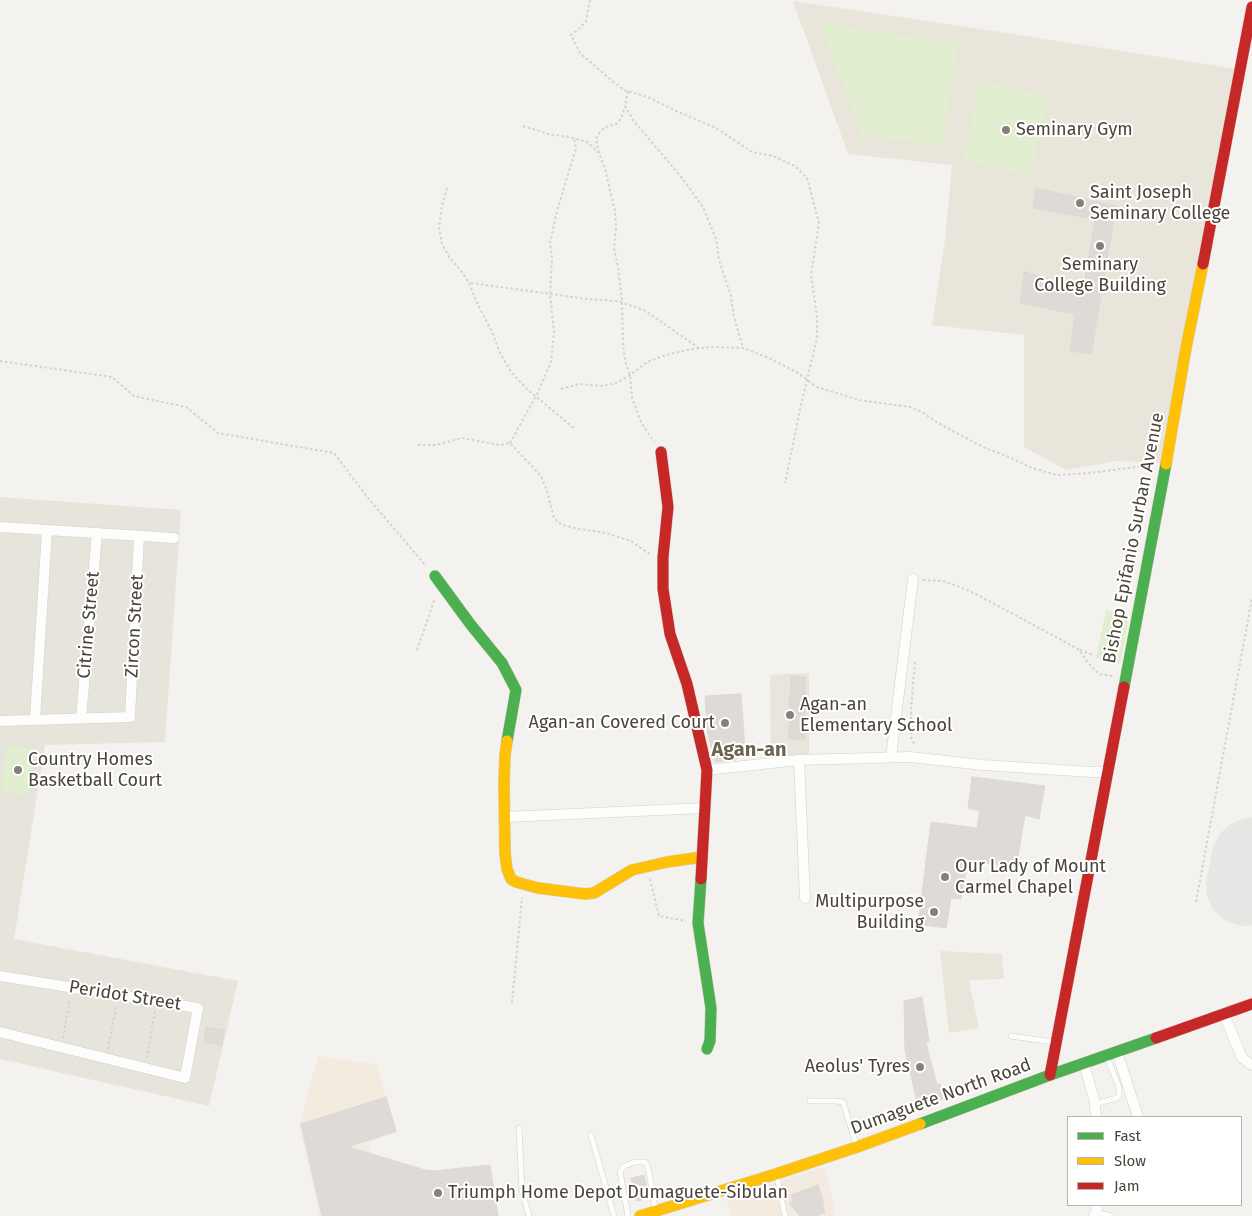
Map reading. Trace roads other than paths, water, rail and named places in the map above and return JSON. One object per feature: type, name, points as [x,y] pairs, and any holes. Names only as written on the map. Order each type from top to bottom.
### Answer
[{"type":"main road","name":"Bishop Epifanio Surban Avenue","points":[[1050,1076],[1186,348],[1252,7]]},
{"type":"main road","points":[[661,452],[668,507],[663,589],[670,634],[687,684],[707,770],[698,923],[711,1008],[710,1041],[707,1049]]},
{"type":"main road","points":[[435,576],[502,663],[516,690],[505,755],[504,783],[506,817],[505,853],[507,870],[511,879],[524,885],[538,888],[585,894],[594,893],[632,870],[702,857]]},
{"type":"main road","name":"Dumaguete North Road","points":[[640,1216],[656,1211],[669,1212],[857,1147],[1252,1004]]},
{"type":"street","points":[[0,527],[174,538]]},
{"type":"street","points":[[35,719],[47,530]]},
{"type":"street","name":"Citrine Street","points":[[81,718],[97,533]]},
{"type":"street","name":"Zircon Street","points":[[81,718],[130,717],[139,536]]},
{"type":"street","points":[[891,757],[913,579]]},
{"type":"street","points":[[0,721],[81,718]]},
{"type":"street","points":[[707,770],[799,760],[891,757],[920,758],[983,765],[1108,772]]},
{"type":"street","points":[[799,760],[805,898]]},
{"type":"street","points":[[506,817],[704,808]]},
{"type":"street","name":"Peridot Street","points":[[0,976],[198,1008],[185,1078],[0,1032]]},
{"type":"street","points":[[1224,1014],[1242,1058],[1252,1065]]},
{"type":"street","points":[[1111,1054],[1138,1116]]},
{"type":"street","points":[[1084,1064],[1096,1116]]},
{"type":"lane","points":[[1011,1036],[1056,1042]]},
{"type":"lane","points":[[1094,1104],[1117,1098],[1119,1094],[1111,1054]]},
{"type":"lane","points":[[810,1101],[843,1102],[857,1147]]},
{"type":"lane","points":[[519,1128],[522,1190],[529,1216]]},
{"type":"lane","points":[[591,1135],[614,1216]]},
{"type":"lane","points":[[628,1216],[620,1172],[624,1166],[635,1162],[646,1163],[656,1211]]},
{"type":"lane","points":[[776,1174],[785,1216]]},
{"type":"lane","points":[[1096,1211],[1111,1216]]},
{"type":"place","name":"Seminary Gym","points":[[1006,130]]},
{"type":"place","name":"Saint Joseph Seminary College","points":[[1080,203]]},
{"type":"place","name":"Seminary College Building","points":[[1100,246]]},
{"type":"place","name":"Agan-an Elementary School","points":[[790,715]]},
{"type":"place","name":"Agan-an Covered Court","points":[[725,723]]},
{"type":"place","name":"Country Homes Basketball Court","points":[[18,770]]},
{"type":"place","name":"Our Lady of Mount Carmel Chapel","points":[[945,877]]},
{"type":"place","name":"Multipurpose Building","points":[[934,912]]},
{"type":"place","name":"Aeolus' Tyres","points":[[920,1067]]},
{"type":"place","name":"Triumph Home Depot Dumaguete-Sibulan","points":[[438,1193]]},
{"type":"district","name":"Agan-an","points":[[749,750]]}]
